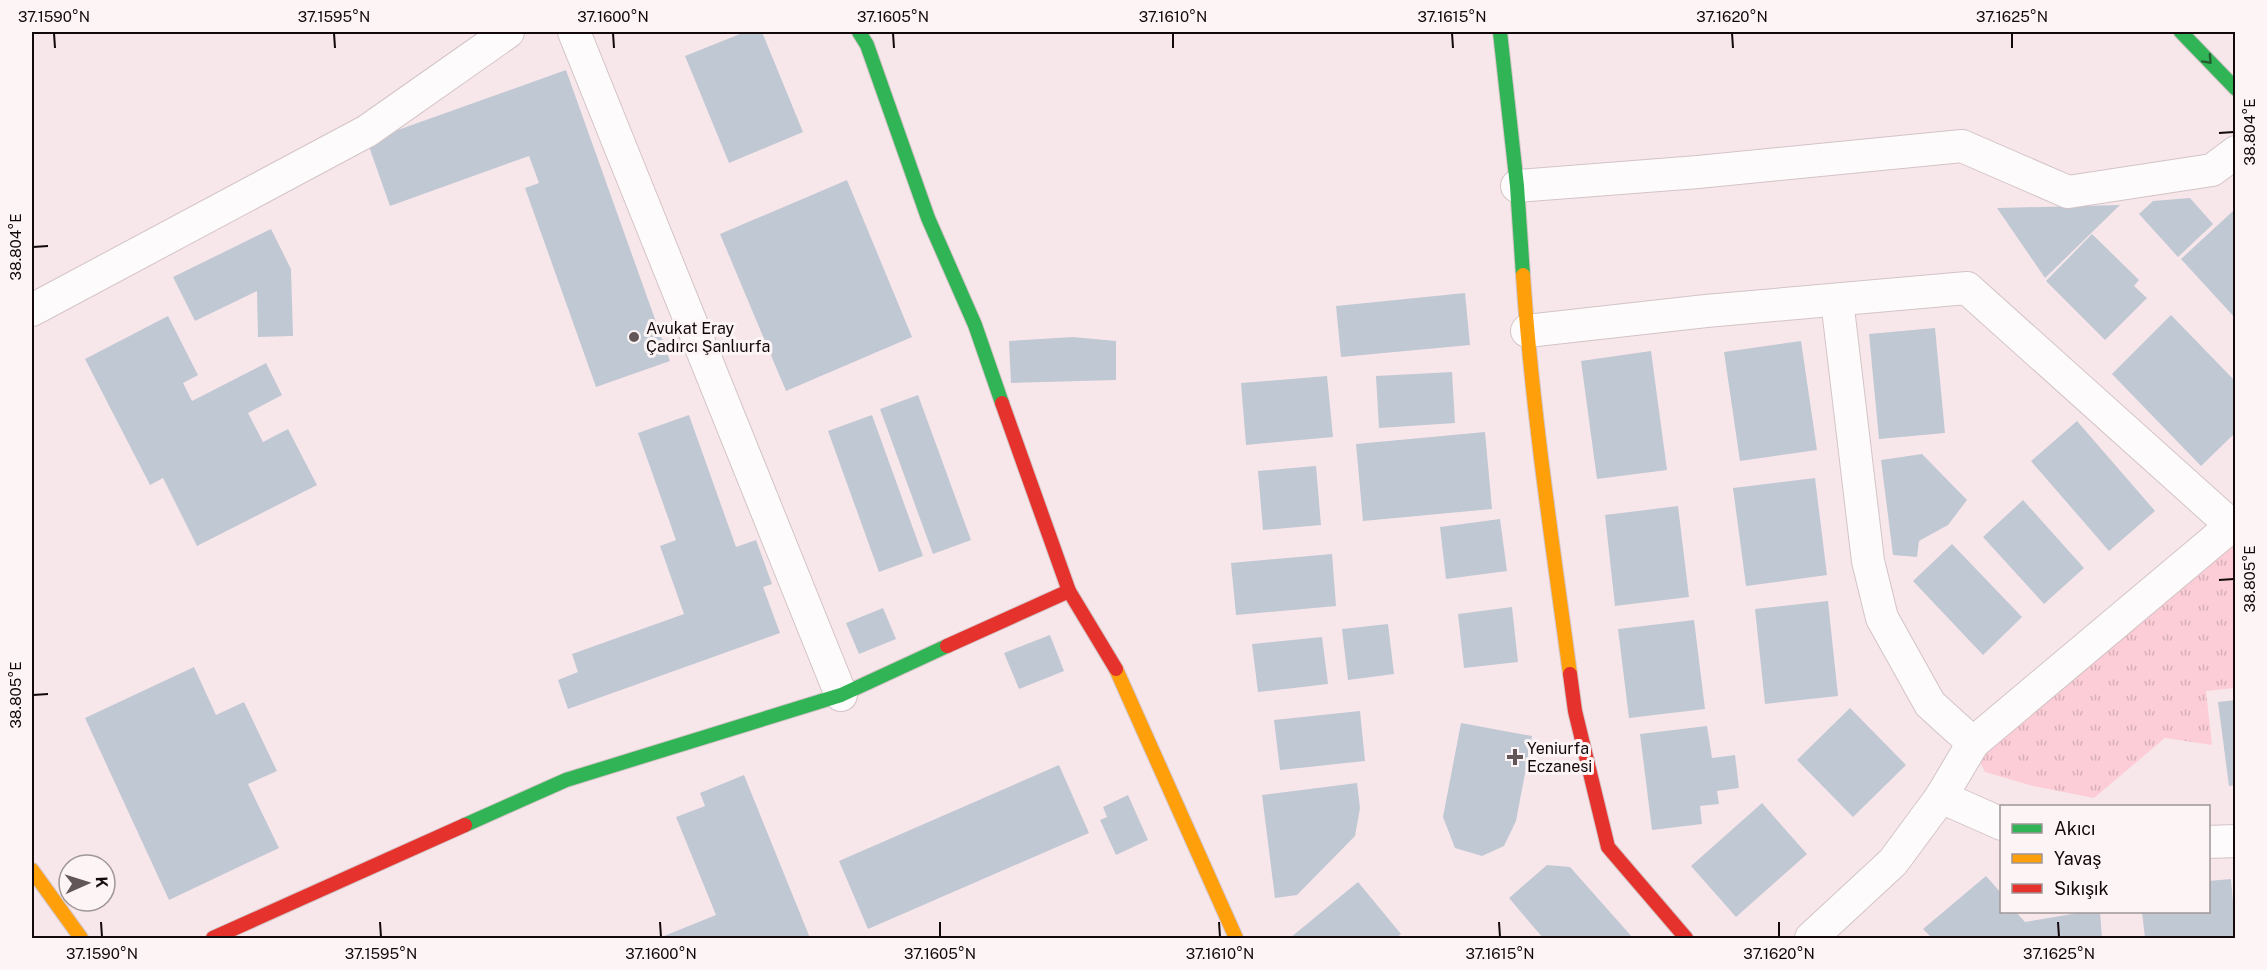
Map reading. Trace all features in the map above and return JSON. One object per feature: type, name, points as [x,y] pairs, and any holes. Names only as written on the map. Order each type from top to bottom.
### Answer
[{"type":"street","points":[[32,310],[367,131],[508,32]]},
{"type":"street","points":[[574,32],[841,695]]},
{"type":"street","points":[[859,32],[867,45],[928,218],[975,325],[1069,591],[1118,672],[1236,939]]},
{"type":"street","points":[[1500,32],[1517,186],[1527,331],[1549,522],[1575,711],[1608,847],[1686,939]]},
{"type":"street","points":[[2181,32],[2235,89]]},
{"type":"street","points":[[1517,186],[1698,172],[1962,146],[2068,192],[2212,170],[2235,152]]},
{"type":"street","points":[[1527,331],[1706,311],[1967,288],[2233,524],[1973,743],[1941,797],[1893,862],[1811,939]]},
{"type":"street","points":[[1837,300],[1868,561],[1882,618],[1930,704],[1973,743]]},
{"type":"street","points":[[213,939],[566,780],[841,695],[1069,591]]},
{"type":"street","points":[[1941,797],[2000,824]]},
{"type":"street","points":[[2210,842],[2235,841]]},
{"type":"street","points":[[32,870],[81,939]]},
{"type":"green space","points":[[2235,537],[2235,688],[2206,691],[2212,745],[2165,738],[2094,798],[2033,786],[1985,772],[1979,760],[1980,747]]},
{"type":"building","points":[[745,32],[762,32],[803,132],[729,163],[685,56]]},
{"type":"building","points":[[566,70],[670,361],[596,387],[525,188],[539,183],[529,156],[390,206],[367,141]]},
{"type":"building","points":[[847,180],[912,337],[786,391],[720,234]]},
{"type":"building","points":[[2190,198],[2213,224],[2178,257],[2139,214],[2153,201]]},
{"type":"building","points":[[2120,205],[2045,278],[1997,208]]},
{"type":"building","points":[[2233,211],[2236,213],[2236,319],[2181,259]]},
{"type":"building","points":[[271,229],[291,269],[293,336],[258,337],[257,291],[195,321],[173,277]]},
{"type":"building","points":[[2092,234],[2139,280],[2134,286],[2147,298],[2105,340],[2046,281]]},
{"type":"building","points":[[1465,293],[1470,345],[1341,357],[1336,306]]},
{"type":"building","points":[[2171,315],[2236,382],[2236,432],[2201,466],[2112,374]]},
{"type":"building","points":[[168,316],[198,375],[183,383],[192,401],[266,363],[282,395],[248,413],[263,442],[288,429],[317,485],[197,546],[163,478],[150,485],[85,359]]},
{"type":"building","points":[[1935,328],[1945,433],[1879,439],[1869,334]]},
{"type":"building","points":[[1073,337],[1116,341],[1116,380],[1011,383],[1009,341]]},
{"type":"building","points":[[1801,341],[1817,450],[1740,461],[1724,352]]},
{"type":"building","points":[[1651,351],[1667,470],[1597,479],[1581,361]]},
{"type":"building","points":[[1452,372],[1455,423],[1379,428],[1376,376]]},
{"type":"building","points":[[1327,376],[1333,437],[1246,445],[1241,383]]},
{"type":"building","points":[[918,395],[971,540],[933,554],[880,409]]},
{"type":"building","points":[[689,415],[736,547],[756,540],[772,584],[763,587],[780,633],[568,709],[558,680],[578,672],[572,654],[684,614],[660,546],[676,540],[638,433]]},
{"type":"building","points":[[872,415],[923,556],[879,572],[828,431]]},
{"type":"building","points":[[2077,421],[2155,511],[2109,551],[2031,461]]},
{"type":"building","points":[[1485,432],[1492,509],[1363,521],[1356,444]]},
{"type":"building","points":[[1922,454],[1967,500],[1948,525],[1919,541],[1917,557],[1893,555],[1881,460]]},
{"type":"building","points":[[1316,466],[1321,525],[1263,530],[1258,471]]},
{"type":"building","points":[[1815,478],[1827,575],[1746,586],[1733,488]]},
{"type":"building","points":[[2023,500],[2084,568],[2044,604],[1983,537]]},
{"type":"building","points":[[1678,506],[1689,597],[1615,606],[1605,515]]},
{"type":"building","points":[[1500,519],[1507,571],[1446,579],[1440,527]]},
{"type":"building","points":[[1952,544],[2022,617],[1983,655],[1913,581]]},
{"type":"building","points":[[1332,554],[1336,606],[1236,615],[1231,563]]},
{"type":"building","points":[[1828,601],[1838,696],[1765,704],[1755,609]]},
{"type":"building","points":[[1512,607],[1518,662],[1464,668],[1458,614]]},
{"type":"building","points":[[883,608],[896,639],[859,654],[846,623]]},
{"type":"building","points":[[1694,620],[1705,709],[1629,718],[1618,629]]},
{"type":"building","points":[[1388,624],[1394,674],[1348,680],[1342,629]]},
{"type":"building","points":[[1050,635],[1064,671],[1019,689],[1004,653]]},
{"type":"building","points":[[1322,637],[1328,684],[1258,692],[1252,644]]},
{"type":"building","points":[[194,667],[216,715],[244,702],[277,771],[248,784],[279,848],[169,900],[85,718]]},
{"type":"building","points":[[2236,700],[2236,785],[2229,786],[2218,702]]},
{"type":"building","points":[[1850,708],[1906,765],[1853,817],[1797,760]]},
{"type":"building","points":[[1360,711],[1365,761],[1280,770],[1274,720]]},
{"type":"building","points":[[1461,723],[1532,736],[1516,821],[1504,846],[1482,856],[1455,848],[1443,817]]},
{"type":"building","points":[[1707,726],[1712,758],[1735,755],[1739,788],[1717,791],[1719,804],[1700,806],[1702,824],[1652,830],[1640,734]]},
{"type":"building","points":[[1059,765],[1089,833],[868,929],[839,861]]},
{"type":"building","points":[[744,775],[810,938],[659,938],[716,915],[676,817],[705,806],[700,793]]},
{"type":"building","points":[[1357,783],[1360,808],[1355,836],[1297,895],[1275,898],[1262,795]]},
{"type":"building","points":[[1128,795],[1148,840],[1116,855],[1100,820],[1107,817],[1103,807]]},
{"type":"building","points":[[1762,803],[1807,854],[1736,917],[1691,866]]},
{"type":"building","points":[[1547,865],[1570,867],[1633,938],[1543,938],[1509,898]]},
{"type":"building","points":[[1986,876],[2000,892],[2000,913],[2017,913],[2025,922],[2078,913],[2100,913],[2102,938],[1932,938],[1923,929]]},
{"type":"building","points":[[2231,879],[2236,938],[2145,938],[2142,913],[2210,913],[2210,881]]},
{"type":"building","points":[[1358,882],[1401,934],[1396,938],[1290,938]]},
{"type":"traffic: fast","points":[[859,32],[867,45],[928,218],[975,325],[1002,403]]},
{"type":"traffic: fast","points":[[1500,32],[1517,186],[1523,275]]},
{"type":"traffic: fast","points":[[2181,32],[2236,89]]},
{"type":"traffic: fast","points":[[465,825],[566,780],[841,695],[947,646]]},
{"type":"traffic: slow","points":[[1523,275],[1537,425],[1570,674]]},
{"type":"traffic: slow","points":[[1116,669],[1236,938]]},
{"type":"traffic: slow","points":[[32,870],[81,938]]},
{"type":"traffic: jam","points":[[1002,403],[1069,591],[1116,669]]},
{"type":"traffic: jam","points":[[947,646],[1069,591]]},
{"type":"traffic: jam","points":[[1570,674],[1575,711],[1608,847],[1686,938]]},
{"type":"traffic: jam","points":[[213,938],[465,825]]},
{"type":"place","name":"Avukat Eray Çadırcı Şanlıurfa","points":[[634,337]]},
{"type":"place","name":"Yeniurfa Eczanesi","points":[[1515,757]]}]
